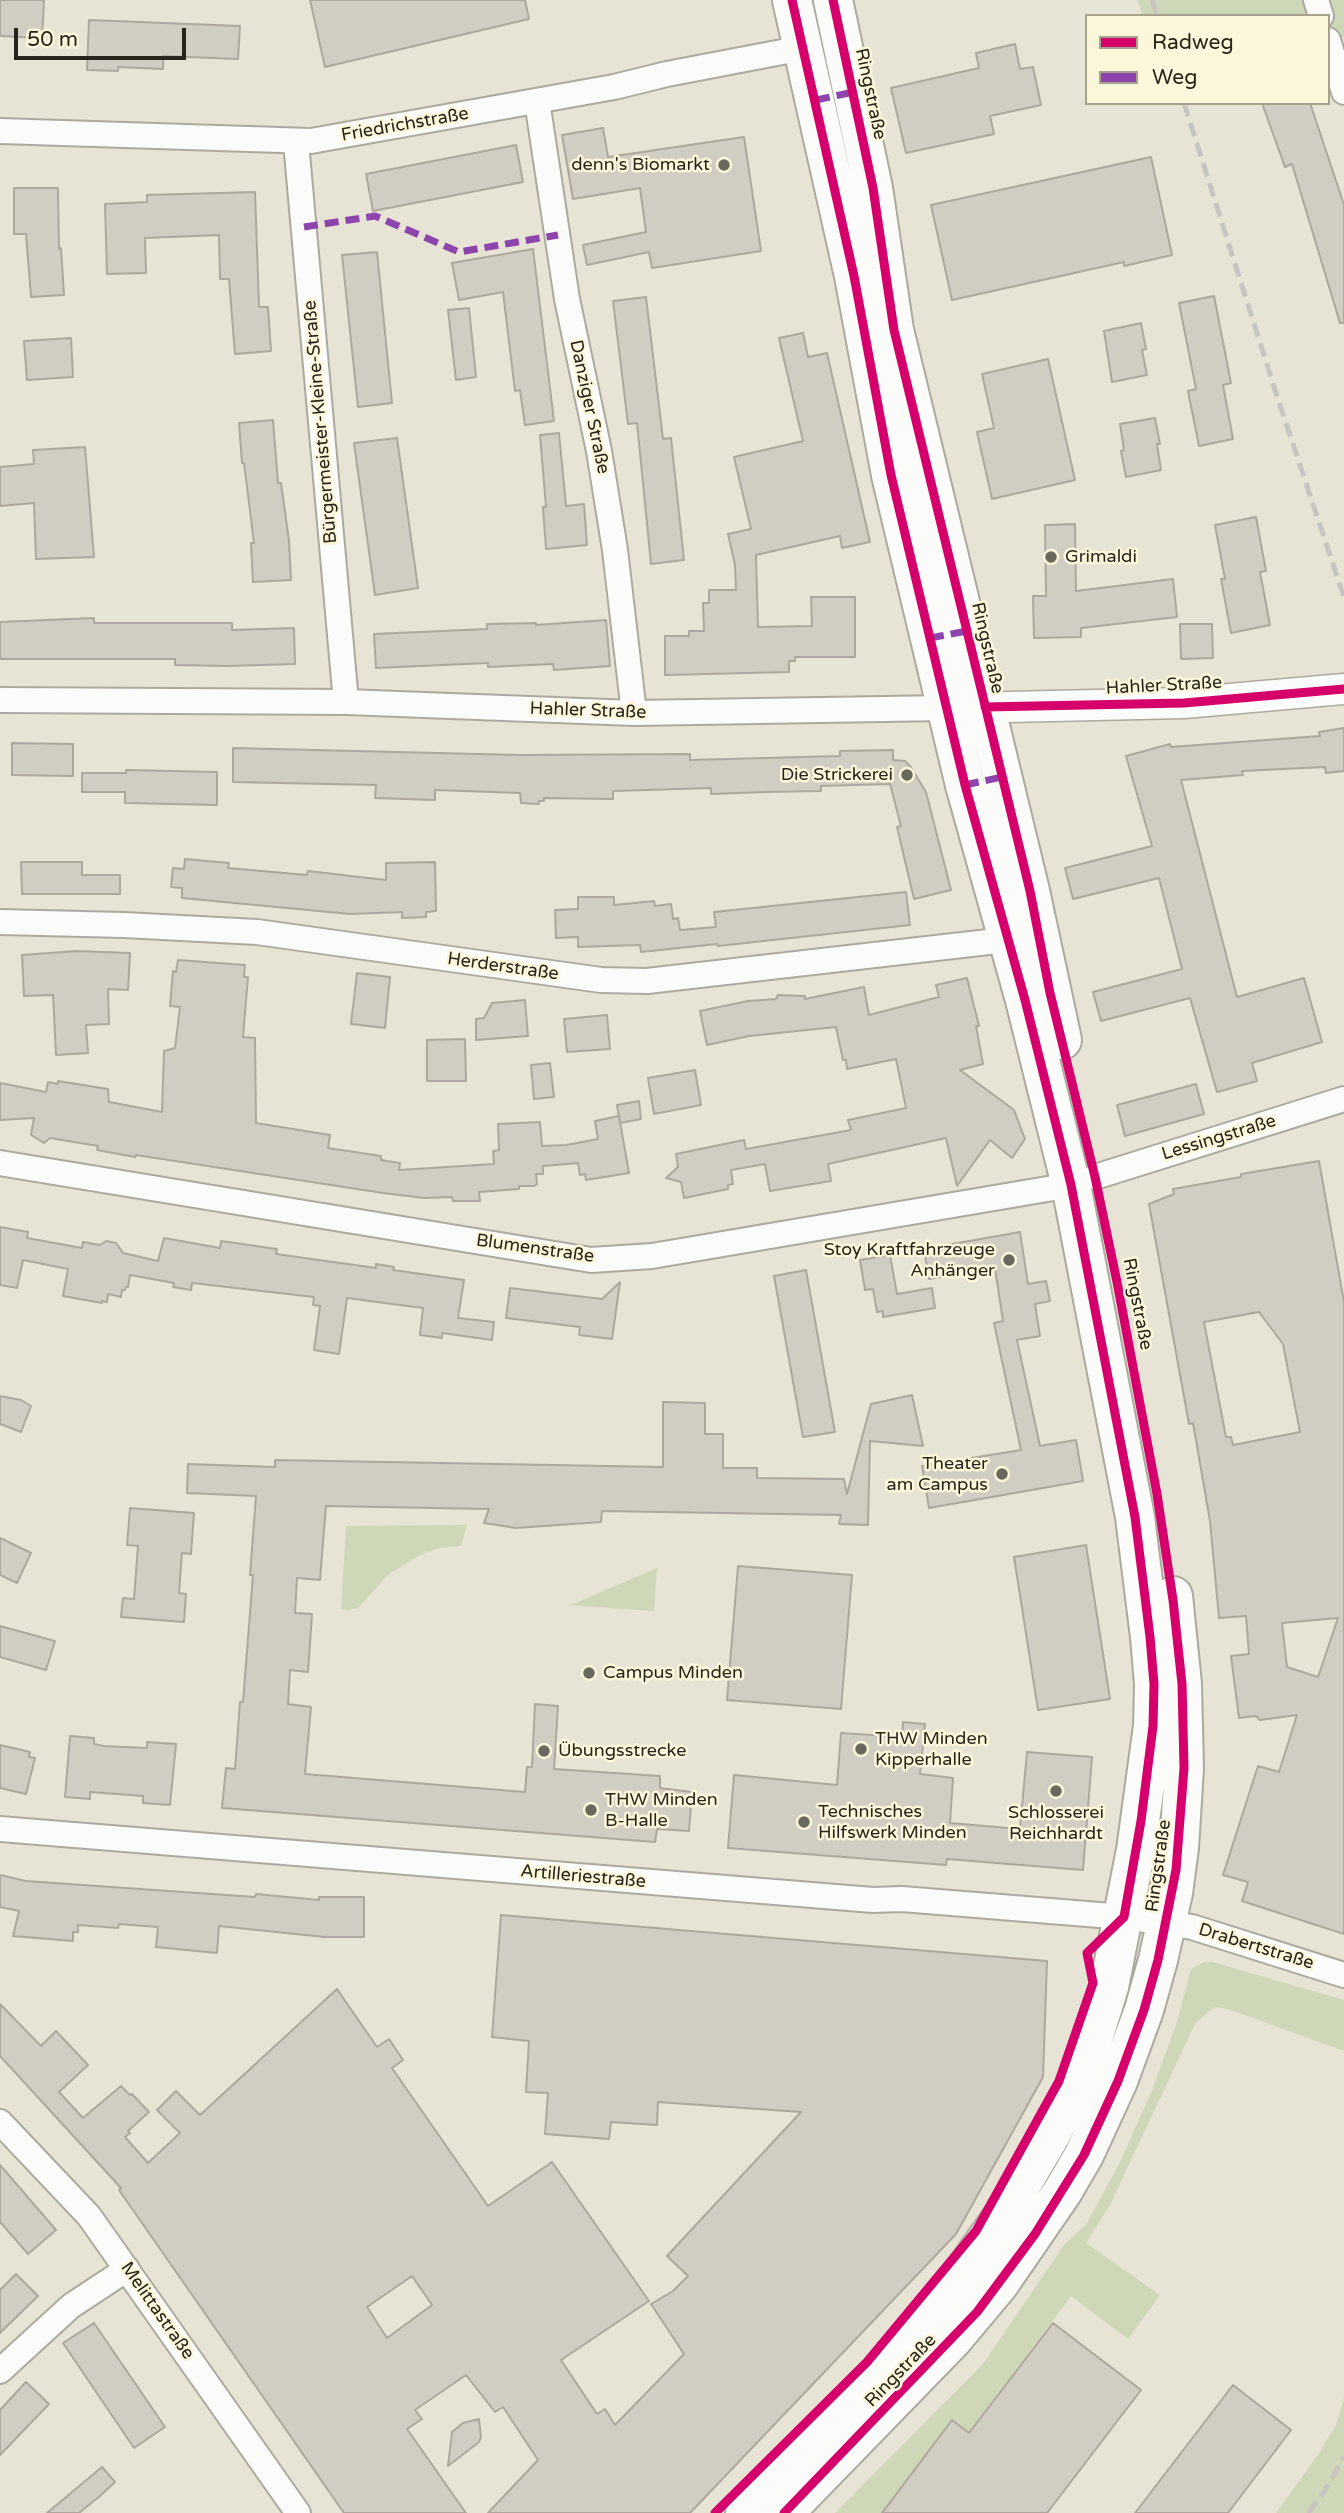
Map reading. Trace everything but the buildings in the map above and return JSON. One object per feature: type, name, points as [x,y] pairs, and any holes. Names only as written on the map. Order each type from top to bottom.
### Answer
[{"type":"main road","name":"Ringstraße","points":[[784,2513],[953,2339],[999,2284],[1035,2234],[1084,2155],[1118,2081],[1144,2010],[1167,1923],[1182,1816],[1184,1768],[1182,1684],[1157,1493],[1083,1181],[1006,940],[946,708],[886,452],[854,276],[792,0]]},
{"type":"main road","name":"Ringstraße","points":[[745,2513],[877,2378],[932,2316],[969,2266],[1028,2176],[1071,2095],[1089,2052],[1109,1987],[1124,1917],[1150,1759],[1154,1684],[1129,1483],[1083,1181],[1050,993],[1030,891],[894,330],[873,188],[833,0]]},
{"type":"street","points":[[1330,46],[1344,92]]},
{"type":"street","name":"Friedrichstraße","points":[[0,131],[296,142],[537,102],[803,48]]},
{"type":"street","name":"Danziger Straße","points":[[537,102],[567,299],[603,476],[615,550],[634,713]]},
{"type":"street","name":"Bürgermeister-Kleine-Straße","points":[[296,142],[346,702]]},
{"type":"street","name":"Hahler Straße","points":[[0,700],[346,702],[634,713],[1184,703],[1344,689]]},
{"type":"street","name":"Herderstraße","points":[[0,922],[257,932],[601,980],[647,981],[1006,940]]},
{"type":"street","name":"Lessingstraße","points":[[1083,1181],[1344,1099]]},
{"type":"street","name":"Blumenstraße","points":[[0,1163],[591,1260],[652,1256],[1083,1181]]},
{"type":"street","name":"Artilleriestraße","points":[[0,1829],[873,1900],[902,1899],[1167,1923]]},
{"type":"street","name":"Drabertstraße","points":[[1167,1923],[1218,1934],[1344,1975]]},
{"type":"street","name":"Melittastraße","points":[[0,2122],[89,2216],[298,2513]]},
{"type":"street","points":[[0,2371],[71,2306],[127,2269]]},
{"type":"green space","points":[[1137,0],[1344,0],[1344,37],[1330,40],[1330,14],[1142,14]]},
{"type":"green space","points":[[467,1525],[461,1546],[439,1548],[420,1555],[389,1574],[359,1607],[341,1609],[346,1526]]},
{"type":"green space","points":[[657,1568],[654,1611],[568,1605],[573,1604]]},
{"type":"green space","points":[[1204,1962],[1213,1962],[1344,2000],[1344,2051],[1228,2009],[1216,2007],[1208,2012],[1195,2024],[1109,2207],[1086,2243],[1160,2295],[1128,2339],[1071,2296],[969,2433],[952,2421],[882,2513],[835,2513],[983,2364],[1064,2245],[1086,2225],[1120,2162],[1151,2093],[1177,2022],[1191,1969]]},
{"type":"green space","points":[[1344,2398],[1344,2513],[1276,2513],[1336,2425]]},
{"type":"railway","points":[[1152,0],[1156,14]]},
{"type":"railway","points":[[1185,105],[1344,597]]},
{"type":"railway","points":[[1308,2513],[1324,2492],[1344,2457]]},
{"type":"marked path","points":[[816,100],[854,92]]},
{"type":"marked path","points":[[304,227],[375,216],[459,252],[558,235]]},
{"type":"marked path","points":[[930,638],[967,631]]},
{"type":"marked path","points":[[965,785],[1002,777]]},
{"type":"cycle path","points":[[715,2513],[867,2362],[976,2231],[1059,2081],[1093,1983],[1087,1953],[1124,1917],[1141,1821],[1153,1726],[1154,1684],[1150,1637],[1135,1517],[1071,1185],[1025,1000],[965,785],[891,475],[854,276],[792,0]]},
{"type":"cycle path","points":[[784,2513],[977,2312],[1035,2234],[1084,2155],[1118,2081],[1144,2010],[1158,1960],[1176,1870],[1184,1768],[1182,1684],[1173,1600],[1157,1494],[1117,1282],[1095,1177],[1050,993],[1030,891],[894,330],[873,188],[833,0]]},
{"type":"cycle path","points":[[985,707],[1184,703],[1344,689]]},
{"type":"place","name":"denn's Biomarkt","points":[[724,165]]},
{"type":"place","name":"Grimaldi","points":[[1051,557]]},
{"type":"place","name":"Die Strickerei","points":[[907,775]]},
{"type":"place","name":"Stoy Kraftfahrzeuge Anhänger","points":[[1009,1260]]},
{"type":"place","name":"Theater am Campus","points":[[1002,1474]]},
{"type":"place","name":"Campus Minden","points":[[589,1673]]},
{"type":"place","name":"THW Minden Kipperhalle","points":[[861,1749]]},
{"type":"place","name":"Übungsstrecke","points":[[544,1751]]},
{"type":"place","name":"Schlosserei Reichhardt","points":[[1056,1791]]},
{"type":"place","name":"THW Minden B-Halle","points":[[591,1810]]},
{"type":"place","name":"Technisches Hilfswerk Minden","points":[[804,1822]]}]
